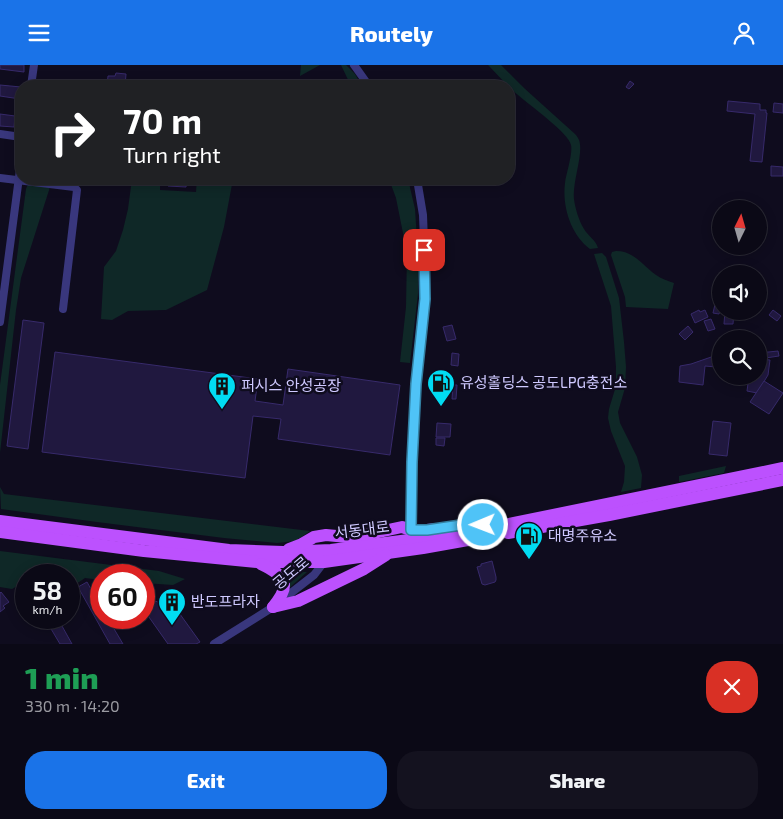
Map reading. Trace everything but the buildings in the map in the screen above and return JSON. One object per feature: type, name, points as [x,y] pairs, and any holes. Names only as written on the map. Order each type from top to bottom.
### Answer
[{"type":"main road","name":"서동대로","points":[[0,521],[229,550],[325,556],[499,526],[783,469]]},
{"type":"main road","name":"서동대로","points":[[0,532],[144,551],[257,562],[390,553],[423,548],[609,515],[783,480]]},
{"type":"main road","points":[[283,552],[314,537],[326,535],[347,537],[402,527],[411,530],[427,530],[468,524],[499,526]]},
{"type":"main road","points":[[272,607],[298,601],[364,569],[390,553]]},
{"type":"main road","points":[[257,562],[275,571],[282,578],[284,588],[272,607]]},
{"type":"street","points":[[32,80],[34,65]]},
{"type":"street","points":[[354,65],[365,80]]},
{"type":"street","points":[[0,134],[15,136]]},
{"type":"street","points":[[0,178],[15,180]]},
{"type":"street","points":[[0,322],[18,185]]},
{"type":"street","points":[[56,185],[74,187],[77,190],[63,309]]},
{"type":"street","points":[[411,530],[416,384],[425,291],[422,215],[418,185]]},
{"type":"street","name":"공도로","points":[[214,644],[272,607],[314,575],[325,556]]},
{"type":"green space","points":[[301,65],[320,65],[300,76]]},
{"type":"green space","points":[[341,65],[346,65],[358,80],[348,80]]},
{"type":"green space","points":[[488,65],[501,65],[575,134],[579,140],[580,152],[574,192],[575,203],[582,226],[598,248],[590,249],[583,243],[569,220],[564,192],[571,149],[569,140],[515,93],[515,80],[502,80]]},
{"type":"green space","points":[[28,185],[50,187],[21,278],[0,453],[0,385]]},
{"type":"green space","points":[[131,185],[160,185],[160,190],[196,192],[197,185],[232,185],[224,227],[207,290],[166,310],[128,311],[112,320],[101,319],[104,267],[116,251],[128,209]]},
{"type":"green space","points":[[391,185],[409,185],[415,209],[418,255],[418,294],[410,363],[400,362],[406,307],[407,253],[396,198]]},
{"type":"green space","points":[[612,252],[628,253],[656,275],[674,283],[668,309],[626,307],[625,297],[611,255]]},
{"type":"green space","points":[[602,253],[606,257],[619,298],[624,342],[625,388],[618,412],[620,423],[637,457],[642,475],[641,488],[621,492],[625,466],[611,431],[608,418],[616,386],[611,306],[594,254]]},
{"type":"green space","points":[[726,466],[724,473],[679,482],[679,476]]},
{"type":"green space","points":[[0,487],[4,494],[310,531],[296,541],[277,543],[224,538],[1,509]]},
{"type":"green space","points":[[0,551],[103,564],[90,564],[90,579],[85,578],[80,581],[80,564],[15,564],[15,587],[12,589],[0,587]]},
{"type":"green space","points":[[155,570],[185,579],[173,585],[155,584]]},
{"type":"green space","points":[[277,572],[307,572],[286,591]]},
{"type":"place","name":"유성홀딩스 공도LPG충전소","points":[[441,407]]},
{"type":"place","name":"퍼시스 안성공장","points":[[222,410]]},
{"type":"place","name":"대명주유소","points":[[529,560]]},
{"type":"place","name":"반도프라자","points":[[172,626]]},
{"type":"route","points":[[424,250],[425,299],[416,384],[411,530],[427,530],[468,524],[483,525]]}]
